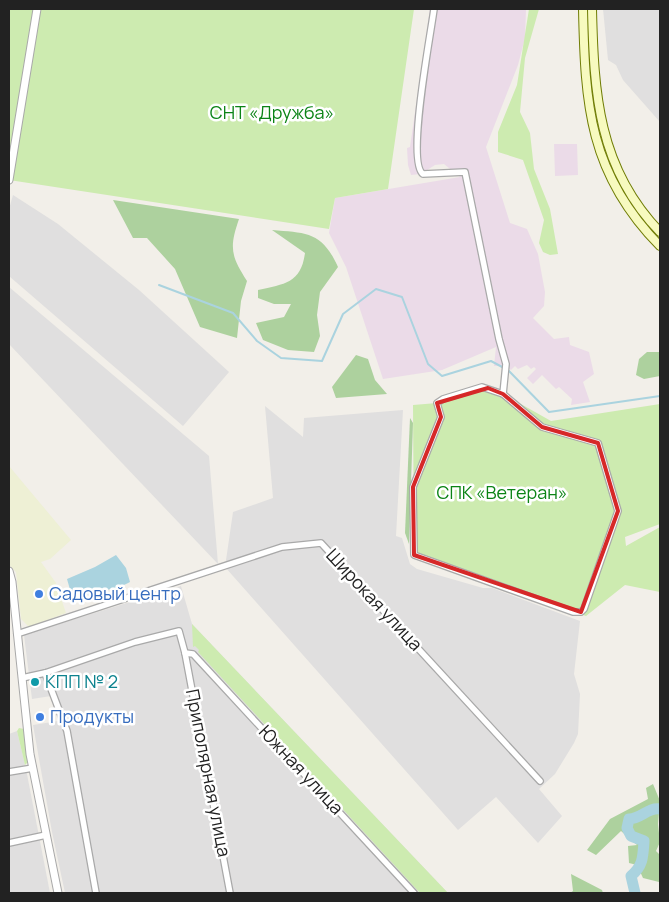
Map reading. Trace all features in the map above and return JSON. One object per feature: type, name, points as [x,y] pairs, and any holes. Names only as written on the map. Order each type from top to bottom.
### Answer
[{"type":"main road","points":[[583,9],[588,98],[598,146],[610,175],[627,206],[660,246]]},
{"type":"main road","points":[[592,9],[597,101],[604,135],[622,179],[645,214],[660,232]]},
{"type":"street","points":[[9,180],[37,9]]},
{"type":"street","points":[[434,9],[416,137],[419,168],[421,174],[465,172],[498,339],[506,359],[503,394]]},
{"type":"street","points":[[482,387],[503,394],[542,427],[598,444],[618,510],[584,609],[581,612],[572,612],[414,555],[414,487],[441,417],[437,403],[443,399],[482,387]]},
{"type":"street","name":"Широкая улица","points":[[17,634],[282,547],[321,543],[540,781]]},
{"type":"street","points":[[9,570],[11,600],[22,678],[30,768],[42,836],[58,893]]},
{"type":"street","name":"Приполярная улица","points":[[46,673],[121,646],[176,630],[181,634],[230,893]]},
{"type":"street","name":"Южная улица","points":[[186,653],[193,654],[414,893]]},
{"type":"street","points":[[22,678],[46,673],[68,731],[96,893]]},
{"type":"street","points":[[9,772],[30,768]]},
{"type":"street","points":[[9,843],[42,836]]},
{"type":"highlighted area","points":[[488,388],[503,394],[542,427],[598,443],[618,511],[581,612],[414,555],[413,487],[441,417],[437,403]]},
{"type":"shaded area","points":[[430,9],[526,9],[525,38],[518,65],[486,147],[510,223],[527,229],[538,254],[545,292],[544,306],[533,318],[554,339],[569,337],[570,345],[589,352],[594,374],[583,382],[590,402],[571,405],[572,399],[559,387],[556,389],[542,375],[533,384],[527,378],[536,369],[534,367],[531,369],[527,365],[518,369],[515,366],[511,370],[506,366],[494,366],[496,347],[442,370],[383,379],[346,267],[329,233],[335,198],[460,177],[444,164],[435,165],[421,174],[411,175],[408,165],[407,148],[410,147]]},
{"type":"shaded area","points":[[603,9],[660,9],[660,122],[623,80],[616,65],[608,60]]},
{"type":"shaded area","points":[[554,144],[577,144],[578,175],[555,176]]},
{"type":"shaded area","points":[[13,195],[58,224],[139,290],[229,372],[183,426],[9,276],[9,209]]},
{"type":"shaded area","points":[[9,287],[209,456],[218,564],[9,344]]},
{"type":"shaded area","points":[[265,406],[303,437],[304,418],[403,410],[396,536],[402,538],[410,564],[417,569],[483,588],[492,588],[580,621],[574,674],[580,694],[578,734],[555,774],[539,789],[562,816],[538,843],[496,797],[458,830],[225,567],[233,512],[273,498]]},
{"type":"shaded area","points":[[181,586],[192,624],[448,893],[65,893],[33,725],[58,721],[51,696],[32,699],[24,635]]},
{"type":"shaded area","points":[[17,731],[50,893],[9,893],[9,734]]},
{"type":"green space","name":"СНТ «Дружба»","points":[[9,9],[414,9],[388,189],[335,198],[329,229],[9,180]]},
{"type":"green space","points":[[529,9],[539,9],[525,58],[520,112],[530,133],[534,169],[550,209],[558,254],[550,255],[543,252],[539,243],[544,220],[523,160],[498,152],[498,132],[517,85]]},
{"type":"green space","points":[[113,200],[239,219],[234,237],[233,252],[247,281],[241,301],[237,338],[200,327],[175,269],[147,238],[133,238]]},
{"type":"green space","points":[[272,230],[312,236],[326,247],[338,267],[320,292],[317,315],[320,336],[314,352],[288,350],[263,340],[256,323],[284,317],[291,304],[274,304],[258,298],[258,290],[284,284],[290,280],[300,271],[305,253]]},
{"type":"green space","points":[[647,352],[660,352],[660,376],[644,379],[636,375],[639,359]]},
{"type":"green space","points":[[356,355],[368,359],[375,380],[387,394],[336,398],[332,387]]},
{"type":"green space","name":"СПК «Ветеран»","points":[[482,387],[503,394],[551,421],[660,404],[660,524],[625,537],[626,546],[660,527],[660,592],[625,585],[586,616],[414,555],[413,405],[437,403]]},
{"type":"green space","points":[[410,418],[413,423],[409,544],[405,533]]},
{"type":"green space","points":[[9,466],[71,540],[50,559],[41,562],[56,583],[66,613],[29,627],[21,619],[16,572],[9,565]]},
{"type":"green space","points":[[192,624],[448,893],[420,893],[198,652],[199,650],[195,646],[193,647]]},
{"type":"green space","points":[[19,728],[24,729],[28,762],[25,765],[17,731]]},
{"type":"green space","points":[[653,784],[660,801],[658,824],[660,842],[656,851],[660,855],[659,882],[643,878],[637,865],[629,863],[628,846],[637,845],[621,831],[596,855],[587,850],[610,819],[648,799],[646,788]]},
{"type":"green space","points":[[571,874],[602,890],[603,893],[570,893],[573,891]]},
{"type":"water","points":[[116,555],[126,568],[130,582],[73,600],[67,579],[95,567]]},
{"type":"waterway","points":[[159,285],[233,313],[257,341],[281,358],[322,361],[343,314],[376,289],[402,297],[428,364],[442,376],[491,361],[504,368]]},
{"type":"waterway","points":[[508,370],[549,412],[660,396]]},
{"type":"waterway","points":[[635,893],[631,876],[638,869],[642,861],[644,841],[631,836],[627,828],[629,819],[652,810],[660,809]]},
{"type":"place","name":"Садовый центр","points":[[39,594]]},
{"type":"place","name":"КПП № 2","points":[[35,682]]},
{"type":"place","name":"Продукты","points":[[40,717]]}]
